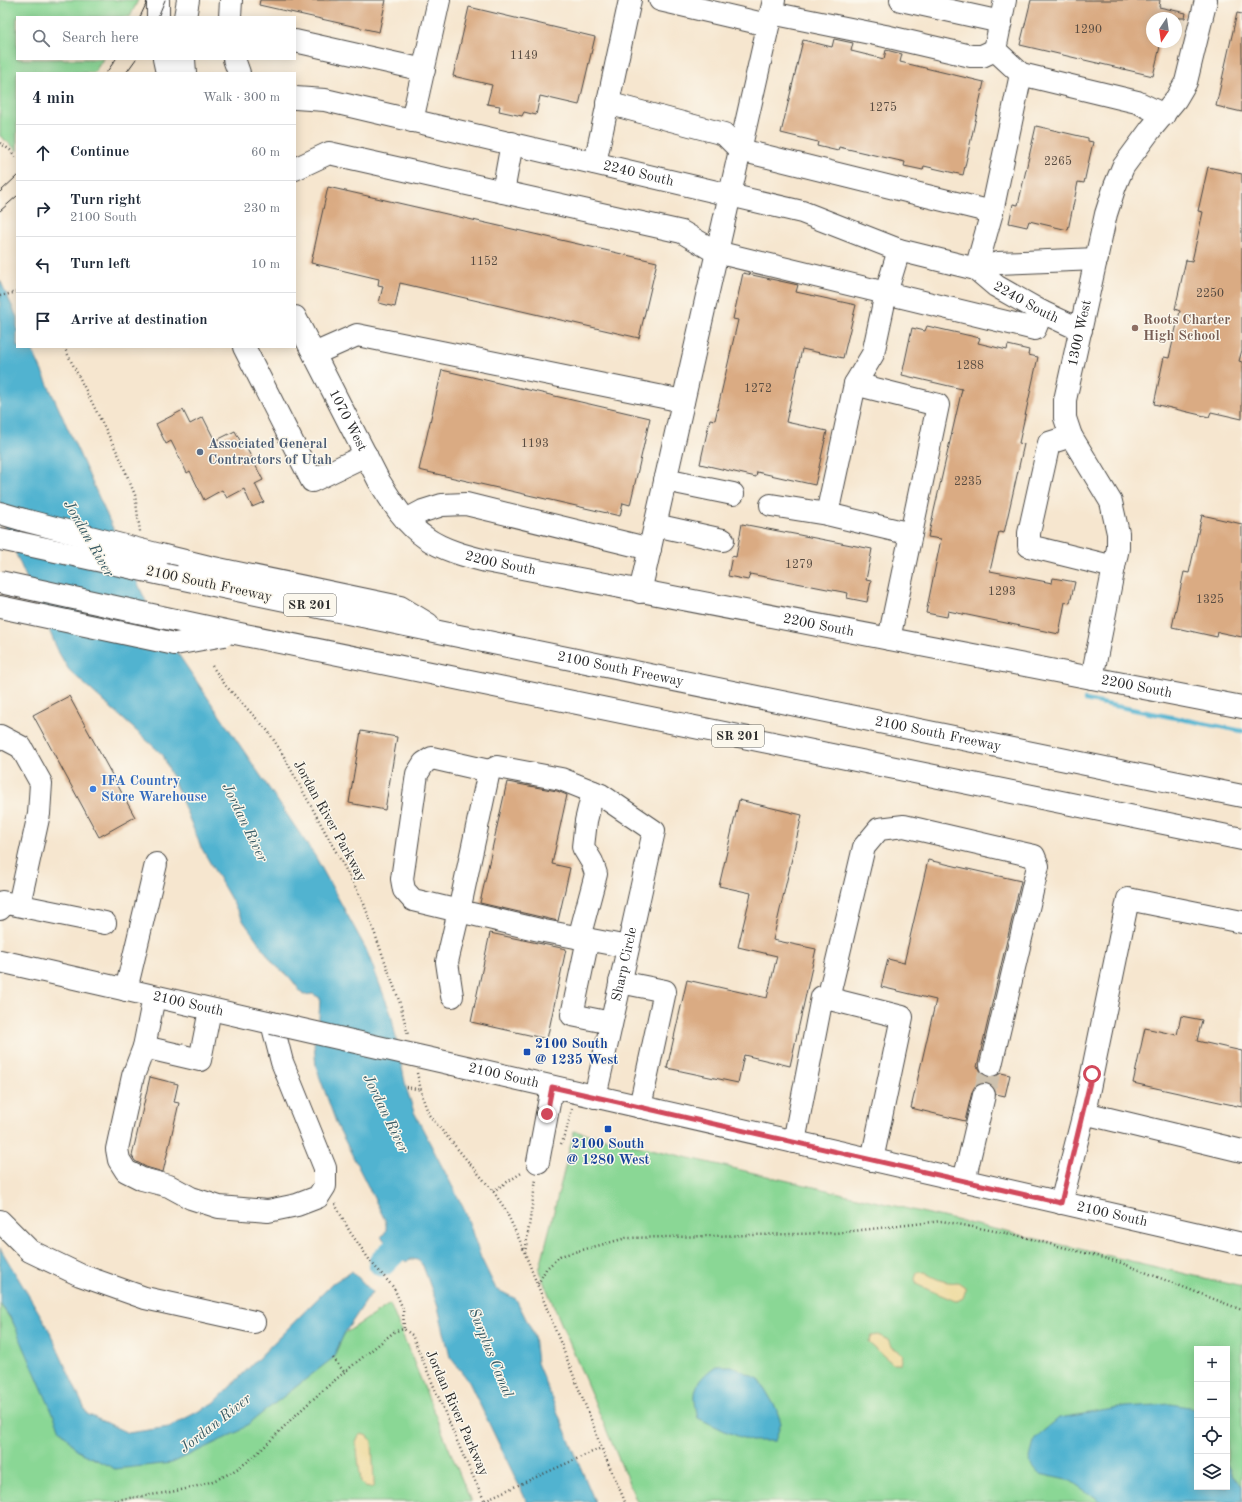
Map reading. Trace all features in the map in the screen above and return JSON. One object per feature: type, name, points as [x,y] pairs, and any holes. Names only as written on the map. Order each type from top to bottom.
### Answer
[{"type":"main road","points":[[158,0],[158,16]]},
{"type":"main road","points":[[185,16],[188,0]]},
{"type":"main road","points":[[230,16],[231,0]]},
{"type":"main road","points":[[412,121],[439,0]]},
{"type":"main road","points":[[595,163],[630,0]]},
{"type":"main road","points":[[660,0],[771,13],[885,36],[970,56],[982,56],[995,50]]},
{"type":"main road","points":[[901,0],[1001,22]]},
{"type":"main road","points":[[995,50],[1005,0]]},
{"type":"main road","name":"1300 West","points":[[1092,678],[1118,548],[1118,533],[1111,502],[1071,436],[1065,418],[1065,400],[1106,214],[1114,186],[1132,153],[1176,100],[1186,82],[1206,0]]},
{"type":"main road","points":[[640,592],[771,13]]},
{"type":"main road","points":[[296,41],[424,70]]},
{"type":"main road","points":[[995,50],[1021,74],[1137,102],[1164,115]]},
{"type":"main road","points":[[164,60],[167,72]]},
{"type":"main road","points":[[184,60],[186,72]]},
{"type":"main road","points":[[234,60],[239,72]]},
{"type":"main road","points":[[976,269],[992,212],[1021,74]]},
{"type":"main road","name":"2240 South","points":[[296,98],[325,100],[802,212],[899,250],[976,269],[996,286],[1042,312],[1081,330]]},
{"type":"main road","points":[[607,103],[724,134],[740,150],[992,212]]},
{"type":"main road","points":[[503,192],[512,143]]},
{"type":"main road","points":[[296,168],[329,152],[682,232],[716,252],[1035,329],[1042,312]]},
{"type":"main road","points":[[826,514],[856,384],[873,354],[886,293],[899,250]]},
{"type":"main road","name":"2240 South","points":[[976,269],[998,263],[1096,259]]},
{"type":"main road","name":"1070 West","points":[[296,319],[379,482],[406,520]]},
{"type":"main road","points":[[314,354],[357,335],[683,401]]},
{"type":"main road","points":[[245,348],[312,481],[366,455]]},
{"type":"main road","points":[[856,384],[938,405],[889,639]]},
{"type":"main road","points":[[1071,436],[1049,443],[1030,533],[1029,546],[1114,567]]},
{"type":"main road","points":[[665,480],[733,494]]},
{"type":"main road","points":[[406,520],[423,510],[442,505],[466,504],[650,549]]},
{"type":"main road","points":[[771,505],[826,514],[910,534]]},
{"type":"main road","points":[[0,513],[209,567],[400,606],[444,633]]},
{"type":"main road","name":"2200 South","points":[[406,520],[426,538],[465,556],[640,592],[1242,707]]},
{"type":"main road","points":[[655,525],[724,540]]},
{"type":"main road","name":"2100 South Freeway","points":[[9,541],[444,633],[1242,796]]},
{"type":"main road","name":"SR 201","points":[[0,582],[235,632],[1242,839]]},
{"type":"main road","points":[[3,607],[175,644],[235,632]]},
{"type":"main road","points":[[0,736],[21,747],[41,783],[39,814],[5,904],[105,923]]},
{"type":"main road","points":[[611,1023],[572,1014],[584,938],[596,874],[592,862],[583,847],[586,822],[593,792],[561,779],[497,767],[489,771],[432,758],[424,763],[417,774],[402,879],[404,890],[413,900],[544,931],[584,938],[628,947]]},
{"type":"main road","points":[[452,996],[447,962],[489,771]]},
{"type":"main road","name":"Sharp Circle","points":[[593,792],[601,795],[654,831],[595,1096]]},
{"type":"main road","points":[[828,999],[864,847],[879,829],[904,826],[1034,856],[1038,866],[991,1064]]},
{"type":"main road","points":[[126,990],[156,864]]},
{"type":"main road","points":[[1061,1203],[1084,1113],[1128,899],[1242,922]]},
{"type":"main road","name":"2100 South","points":[[0,961],[1061,1203],[1241,1237]]},
{"type":"main road","points":[[620,982],[665,992],[640,1107]]},
{"type":"main road","points":[[154,997],[144,1047],[133,1076],[118,1149],[119,1160],[126,1171],[142,1179],[169,1186],[190,1198],[219,1208],[268,1211],[297,1205],[318,1197],[325,1186],[325,1168],[282,1062],[272,1023]]},
{"type":"main road","points":[[794,1142],[822,997],[902,1016],[872,1160]]},
{"type":"main road","points":[[144,1047],[200,1060],[210,1010]]},
{"type":"main road","points":[[538,1162],[552,1087]]},
{"type":"main road","points":[[964,1181],[984,1095]]},
{"type":"main road","points":[[1084,1113],[1242,1151]]},
{"type":"main road","points":[[0,1221],[30,1251],[80,1275],[145,1298],[254,1322]]},
{"type":"path","points":[[0,143],[10,150],[16,158]]},
{"type":"path","points":[[0,296],[16,292]]},
{"type":"path","points":[[65,348],[120,458],[135,495],[141,536]]},
{"type":"path","name":"Jordan River Parkway","points":[[212,666],[226,686],[268,731],[282,753],[363,901],[400,1003]]},
{"type":"path","points":[[406,1087],[421,1090],[429,1115],[493,1191],[505,1209],[538,1284],[601,1448],[609,1463],[625,1502]]},
{"type":"path","points":[[525,1253],[538,1162]]},
{"type":"path","points":[[106,1502],[197,1486],[222,1478],[246,1464],[261,1451],[287,1423],[345,1373],[394,1332],[404,1329],[403,1309],[394,1288],[371,1262],[350,1232],[325,1186]]},
{"type":"path","points":[[538,1284],[546,1269],[560,1256],[626,1238],[835,1233],[942,1221],[1016,1234],[1119,1262],[1242,1310]]},
{"type":"path","name":"Jordan River Parkway","points":[[404,1329],[412,1335],[463,1455],[485,1501],[601,1448]]},
{"type":"path","points":[[333,1358],[345,1373]]},
{"type":"green space","points":[[0,0],[138,0],[130,16],[16,16],[16,60],[102,60],[95,72],[16,72],[16,150],[0,136]]},
{"type":"green space","points":[[574,1131],[1242,1287],[1242,1502],[637,1502],[539,1271]]},
{"type":"green space","points":[[0,1304],[115,1469],[333,1358],[344,1334],[390,1304],[471,1502],[0,1502]]},
{"type":"sand","points":[[924,1272],[944,1281],[958,1282],[965,1287],[963,1298],[957,1301],[918,1285],[915,1279],[917,1273]]},
{"type":"sand","points":[[878,1335],[888,1340],[891,1347],[903,1354],[901,1364],[893,1364],[869,1343],[872,1336]]},
{"type":"sand","points":[[361,1434],[368,1436],[372,1442],[374,1486],[370,1488],[365,1487],[361,1482],[356,1442]]},
{"type":"water","name":"Surplus Canal","points":[[0,280],[16,315],[16,348],[31,348],[153,617],[315,856],[366,949],[391,1014],[406,1087],[414,1112],[465,1211],[481,1258],[496,1289],[516,1299],[534,1335],[537,1363],[595,1502],[527,1502],[468,1380],[450,1357],[438,1307],[423,1266],[416,1260],[410,1259],[406,1262],[381,1237],[386,1229],[385,1220],[337,1125],[316,1067],[314,1044],[319,1018],[320,998],[313,994],[303,995],[292,980],[274,964],[244,922],[201,847],[163,755],[69,670],[59,653],[0,517]]},
{"type":"water","points":[[0,1248],[47,1326],[87,1414],[128,1433],[169,1427],[214,1403],[333,1283],[352,1271],[372,1292],[344,1334],[333,1358],[238,1432],[172,1463],[115,1469],[78,1451],[60,1430],[12,1320],[0,1304]]},
{"type":"water","points":[[716,1366],[732,1366],[759,1379],[776,1408],[781,1423],[775,1441],[751,1441],[727,1432],[698,1418],[695,1401],[696,1388],[703,1377]]},
{"type":"water","points":[[1171,1404],[1194,1408],[1194,1490],[1230,1490],[1230,1471],[1242,1486],[1242,1502],[1101,1502],[1071,1481],[1040,1474],[1029,1462],[1035,1438],[1059,1418],[1125,1407]]},
{"type":"building","points":[[260,0],[386,0],[379,32],[259,5]]},
{"type":"building","points":[[1031,0],[1160,0],[1159,7],[1182,12],[1146,12],[1146,48],[1160,48],[1153,76],[1020,45]]},
{"type":"building","points":[[469,7],[595,37],[579,105],[540,96],[536,115],[524,112],[522,116],[499,111],[500,106],[487,104],[492,85],[453,76]]},
{"type":"building","points":[[1182,12],[1186,13],[1185,18],[1182,18]]},
{"type":"building","points":[[1237,13],[1242,14],[1242,112],[1216,106]]},
{"type":"building","points":[[834,39],[853,43],[851,51],[884,59],[886,50],[902,54],[900,62],[984,82],[963,175],[924,166],[923,170],[904,166],[905,162],[839,147],[838,151],[817,146],[818,142],[781,133],[803,40],[832,47]]},
{"type":"building","points":[[1036,126],[1088,138],[1088,141],[1093,142],[1084,183],[1078,182],[1068,230],[1029,221],[1027,227],[1009,223],[1013,204],[1018,205]]},
{"type":"building","points":[[1208,167],[1242,174],[1242,350],[1239,361],[1242,362],[1242,419],[1211,412],[1209,417],[1154,404],[1164,357],[1169,358],[1180,311],[1175,309],[1186,260],[1192,261],[1203,212],[1198,211]]},
{"type":"building","points":[[328,187],[657,262],[639,338],[400,283],[395,307],[379,303],[383,286],[378,285],[379,279],[311,263]]},
{"type":"building","points":[[743,273],[798,285],[796,292],[856,305],[843,358],[802,349],[786,422],[827,431],[815,485],[757,472],[756,477],[700,464],[710,419],[715,420],[738,320],[733,319]]},
{"type":"building","points":[[927,326],[980,338],[978,343],[1007,350],[1008,345],[1029,350],[1028,355],[1038,357],[1019,443],[1024,444],[1004,533],[999,532],[990,571],[1052,583],[1053,578],[1075,582],[1070,603],[1065,602],[1059,634],[948,611],[947,617],[926,613],[941,539],[928,537],[962,389],[902,375],[912,328],[925,331]]},
{"type":"building","points":[[442,370],[650,418],[630,505],[623,503],[620,516],[419,470]]},
{"type":"building","name":"Associated General Contractors of Utah","points":[[183,410],[190,424],[203,417],[215,441],[235,431],[244,448],[246,447],[263,480],[255,484],[264,502],[252,507],[244,489],[227,498],[222,490],[204,500],[190,471],[187,473],[171,441],[166,444],[156,424]]},
{"type":"building","points":[[1202,515],[1242,524],[1242,637],[1218,632],[1217,637],[1172,627],[1184,572],[1189,573]]},
{"type":"building","points":[[742,524],[872,549],[866,580],[871,581],[867,602],[847,598],[848,593],[750,574],[748,580],[728,576],[732,556],[736,557]]},
{"type":"building","points":[[69,696],[135,817],[99,837],[33,715]]},
{"type":"building","points":[[361,731],[397,737],[385,810],[349,803]]},
{"type":"building","points":[[507,782],[557,791],[567,795],[552,864],[570,868],[558,921],[480,903]]},
{"type":"building","points":[[739,800],[802,815],[773,940],[816,949],[790,1066],[744,1055],[738,1083],[667,1068],[687,980],[767,998],[777,956],[738,947],[751,893],[719,886]]},
{"type":"building","points":[[928,860],[1021,881],[977,1067],[982,1074],[988,1077],[995,1077],[1001,1073],[1010,1075],[1005,1096],[996,1094],[993,1086],[987,1083],[981,1083],[975,1086],[972,1092],[965,1121],[911,1108],[936,1000],[881,987],[888,959],[904,963]]},
{"type":"building","points":[[490,933],[566,949],[547,1039],[471,1022]]},
{"type":"building","points":[[1181,1016],[1202,1020],[1197,1041],[1242,1051],[1242,1107],[1133,1083],[1145,1028],[1177,1035]]},
{"type":"building","points":[[150,1077],[178,1084],[174,1102],[179,1103],[163,1172],[146,1167],[135,1161],[132,1156]]},
{"type":"waterway","points":[[1085,700],[1242,731]]},
{"type":"waterway","name":"Jordan River","points":[[382,1263],[395,1250],[418,1220]]},
{"type":"tunnel","points":[[984,1095],[991,1065]]},
{"type":"tram line","points":[[140,16],[148,0]]},
{"type":"tram line","points":[[158,16],[165,0]]},
{"type":"tram line","points":[[107,72],[115,60]]},
{"type":"tram line","points":[[127,72],[135,60]]},
{"type":"tram line","points":[[0,192],[16,177]]},
{"type":"tram line","points":[[0,211],[16,197]]},
{"type":"place","name":"Roots Charter High School","points":[[1135,328]]},
{"type":"place","name":"Associated General Contractors of Utah","points":[[200,452]]},
{"type":"place","name":"IFA Country Store Warehouse","points":[[93,789]]},
{"type":"place","name":"2100 South @ 1235 West","points":[[527,1052]]},
{"type":"place","name":"2100 South @ 1280 West","points":[[608,1129]]},
{"type":"route","points":[[547,1114],[552,1087],[1061,1203],[1084,1113],[1092,1074]]}]
